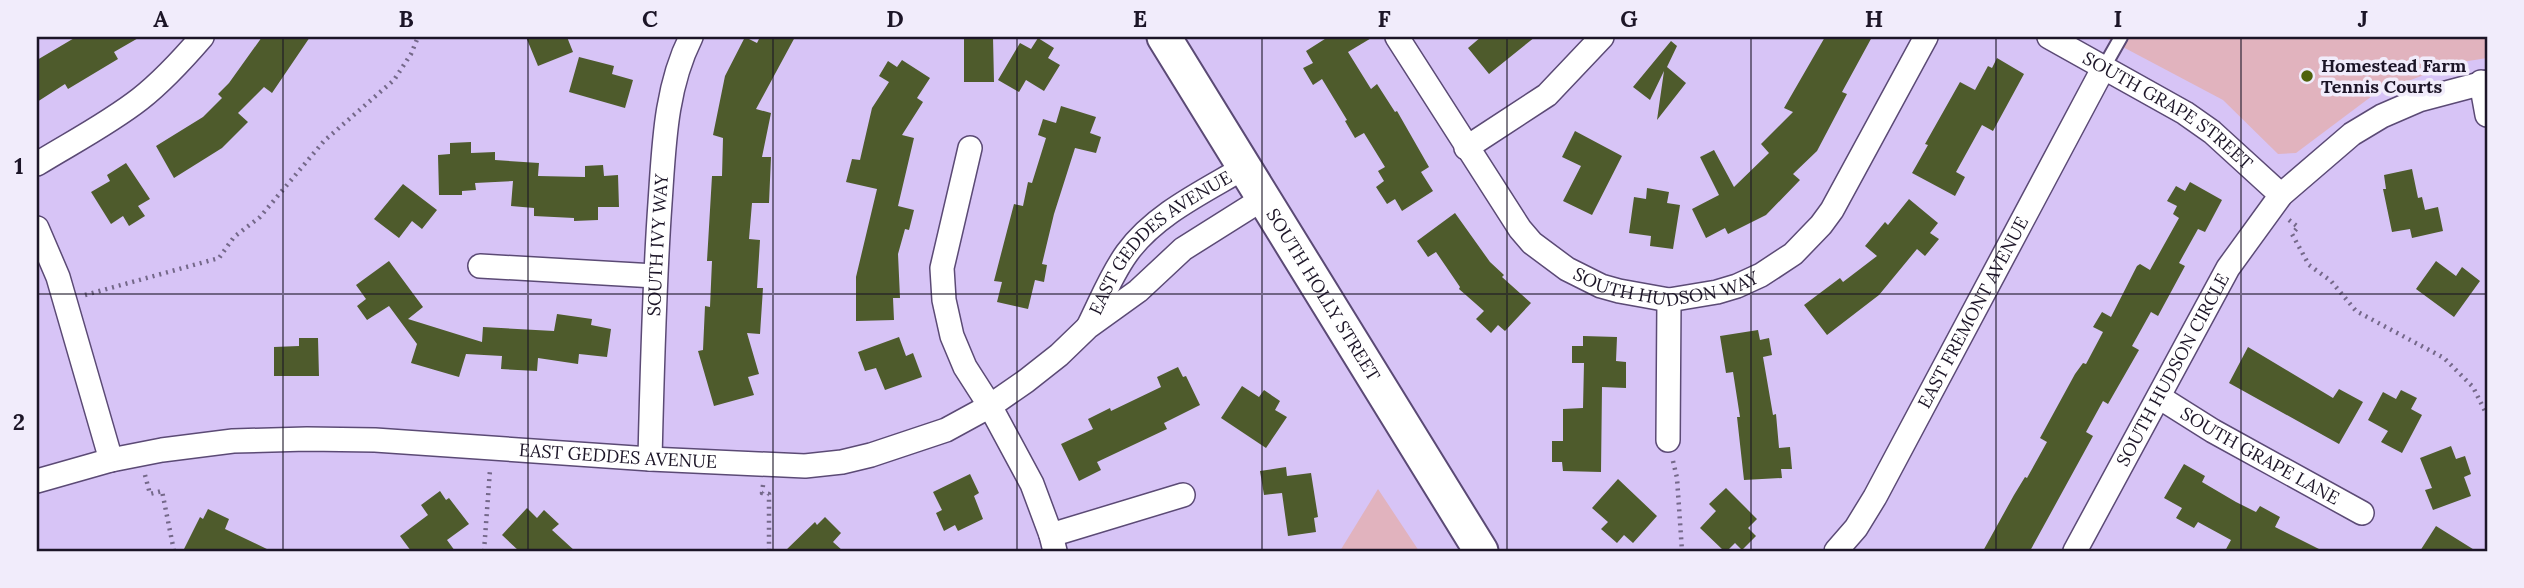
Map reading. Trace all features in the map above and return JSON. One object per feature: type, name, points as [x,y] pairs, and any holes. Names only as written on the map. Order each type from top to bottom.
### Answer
[{"type":"main road","name":"SOUTH HOLLY STREET","points":[[1164,37],[1482,551]]},
{"type":"street","points":[[37,164],[140,99],[178,65],[202,37]]},
{"type":"street","name":"SOUTH IVY WAY","points":[[650,459],[655,276],[665,129],[671,90],[683,52],[691,37]]},
{"type":"street","name":"SOUTH HUDSON WAY","points":[[1397,37],[1466,148],[1532,243],[1567,269],[1601,286],[1670,300],[1717,292],[1761,275],[1793,254],[1832,210],[1926,37]]},
{"type":"street","points":[[1466,148],[1547,95],[1602,37]]},
{"type":"street","name":"SOUTH GRAPE STREET","points":[[2049,37],[2185,113],[2212,132],[2277,200]]},
{"type":"street","name":"EAST FREMONT AVENUE","points":[[1836,551],[1856,528],[1875,497],[2104,67]]},
{"type":"street","points":[[2484,82],[2487,115]]},
{"type":"street","name":"SOUTH HUDSON CIRCLE","points":[[2075,551],[2228,268],[2277,200],[2352,134],[2382,116],[2419,100],[2484,82]]},
{"type":"street","points":[[970,148],[942,268],[944,300],[952,336],[965,367],[990,406],[1032,484],[1053,543],[1183,495]]},
{"type":"street","name":"EAST GEDDES AVENUE","points":[[1088,327],[1116,271],[1128,251],[1143,235],[1181,205],[1245,167]]},
{"type":"street","name":"EAST GEDDES AVENUE","points":[[37,481],[141,454],[233,441],[307,439],[375,440],[650,459],[805,466],[842,462],[872,455],[946,430],[990,406],[1059,355],[1088,327],[1138,291],[1183,249],[1264,198]]},
{"type":"street","points":[[37,228],[58,277],[111,460]]},
{"type":"street","points":[[480,266],[655,276]]},
{"type":"street","points":[[1668,440],[1670,300]]},
{"type":"street","name":"SOUTH GRAPE LANE","points":[[2159,397],[2213,431],[2362,513]]},
{"type":"lane","points":[[2104,67],[2121,37]]},
{"type":"path","points":[[65,303],[91,293],[219,258],[234,237],[260,217],[324,141],[394,79],[411,54],[418,37]]},
{"type":"path","points":[[2277,200],[2298,227],[2292,234],[2309,265],[2331,281],[2356,311],[2444,358],[2473,387],[2487,415]]},
{"type":"path","points":[[1668,440],[1677,478],[1682,551]]},
{"type":"path","points":[[484,448],[483,468],[492,470],[485,551]]},
{"type":"path","points":[[141,454],[150,494],[162,491],[174,551]]},
{"type":"path","points":[[763,464],[762,494],[769,494],[769,551]]},
{"type":"shaded area","points":[[2104,37],[2487,37],[2487,58],[2456,63],[2376,93],[2296,153],[2278,154],[2223,100]]},
{"type":"shaded area","points":[[1378,489],[1419,551],[1340,551]]},
{"type":"building","points":[[76,37],[140,37],[114,52],[118,59],[68,89],[65,84],[37,102],[37,60]]},
{"type":"building","points":[[262,37],[310,37],[272,93],[264,87],[238,113],[248,122],[222,148],[174,178],[156,146],[203,117],[222,98],[218,94]]},
{"type":"building","points":[[526,37],[567,37],[573,52],[538,66]]},
{"type":"building","points":[[745,37],[757,43],[760,37],[795,37],[756,109],[771,113],[762,157],[771,157],[769,203],[752,203],[749,239],[760,240],[757,288],[763,288],[760,334],[747,333],[759,374],[748,377],[754,395],[714,406],[698,351],[703,350],[705,306],[710,307],[712,261],[707,261],[712,176],[722,176],[723,138],[713,135],[725,76]]},
{"type":"building","points":[[993,37],[994,82],[964,82],[964,38]]},
{"type":"building","points":[[1328,37],[1373,37],[1348,52],[1371,89],[1377,84],[1395,112],[1397,111],[1429,167],[1421,172],[1433,191],[1402,211],[1395,199],[1387,204],[1376,187],[1384,181],[1378,171],[1385,167],[1364,133],[1355,138],[1322,79],[1313,85],[1303,68],[1313,63],[1306,51]]},
{"type":"building","points":[[1481,37],[1535,37],[1489,74],[1468,48]]},
{"type":"building","points":[[1825,37],[1872,37],[1842,92],[1847,94],[1817,151],[1793,174],[1800,180],[1766,215],[1728,234],[1725,228],[1706,238],[1692,209],[1719,195],[1700,157],[1714,150],[1734,187],[1769,153],[1761,144],[1793,112],[1784,108]]},
{"type":"building","points":[[1038,38],[1054,48],[1048,58],[1060,65],[1044,91],[1026,80],[1019,92],[998,80],[1020,43],[1031,49]]},
{"type":"building","points":[[1671,41],[1677,46],[1667,67],[1686,83],[1657,120],[1664,71],[1650,100],[1633,87]]},
{"type":"building","points":[[579,57],[614,66],[612,74],[633,80],[625,108],[569,92]]},
{"type":"building","points":[[1997,58],[2024,74],[1993,131],[1982,125],[1956,172],[1965,177],[1955,196],[1912,173],[1960,82],[1975,90],[1988,66],[1992,68]]},
{"type":"building","points":[[902,60],[930,78],[917,98],[923,102],[902,135],[914,138],[898,206],[914,210],[909,230],[905,229],[898,254],[900,298],[893,298],[894,320],[856,321],[856,277],[877,189],[846,182],[852,159],[860,160],[872,108],[889,82],[879,76],[888,61],[897,67]]},
{"type":"building","points":[[1061,106],[1096,117],[1090,133],[1101,137],[1096,153],[1075,148],[1054,214],[1042,264],[1047,265],[1044,282],[1035,280],[1028,309],[997,302],[1002,282],[994,281],[1014,204],[1023,206],[1028,182],[1032,183],[1046,138],[1038,135],[1043,119],[1056,123]]},
{"type":"building","points":[[1575,131],[1622,156],[1592,215],[1563,201],[1581,166],[1562,157]]},
{"type":"building","points":[[471,142],[471,153],[495,152],[495,160],[539,163],[538,176],[585,177],[585,166],[603,165],[604,176],[618,175],[619,207],[598,207],[598,220],[574,221],[574,218],[534,216],[534,208],[511,206],[513,181],[475,183],[476,190],[462,191],[462,195],[439,195],[438,155],[450,154],[450,143]]},
{"type":"building","points":[[126,163],[150,199],[138,206],[145,216],[129,226],[123,216],[111,224],[91,192],[110,181],[107,175]]},
{"type":"building","points":[[2412,169],[2418,198],[2422,197],[2425,210],[2438,207],[2443,231],[2412,238],[2410,229],[2392,232],[2383,189],[2386,189],[2384,175]]},
{"type":"building","points":[[2190,182],[2222,200],[2205,232],[2198,229],[2179,263],[2185,266],[2158,316],[2151,312],[2132,346],[2139,350],[2108,404],[2103,401],[2086,432],[2093,436],[2030,551],[1983,551],[2047,442],[2040,438],[2075,374],[2083,363],[2086,364],[2103,332],[2093,327],[2102,312],[2111,317],[2137,266],[2140,264],[2150,270],[2179,218],[2173,214],[2177,206],[2167,201],[2176,186],[2185,191]]},
{"type":"building","points":[[403,184],[437,210],[422,229],[412,221],[399,238],[374,219]]},
{"type":"building","points":[[1647,188],[1669,192],[1667,203],[1680,205],[1673,249],[1650,246],[1651,236],[1629,233],[1634,197],[1646,199]]},
{"type":"building","points":[[1909,199],[1938,223],[1930,233],[1939,239],[1925,256],[1917,249],[1879,295],[1827,335],[1804,305],[1840,278],[1843,282],[1877,256],[1865,246],[1885,222],[1888,225]]},
{"type":"building","points":[[1455,213],[1490,262],[1504,275],[1502,277],[1531,303],[1505,331],[1498,325],[1491,333],[1476,319],[1484,311],[1459,289],[1436,252],[1428,257],[1417,241]]},
{"type":"building","points":[[389,261],[423,307],[408,319],[482,342],[483,327],[554,331],[557,314],[592,319],[591,325],[611,329],[607,357],[579,354],[578,364],[538,358],[537,371],[501,369],[502,356],[466,354],[459,377],[411,363],[417,344],[389,306],[367,320],[357,306],[366,299],[356,285]]},
{"type":"building","points":[[2436,261],[2456,276],[2462,267],[2480,281],[2454,317],[2416,289]]},
{"type":"building","points":[[1758,330],[1760,340],[1769,338],[1772,355],[1763,357],[1773,415],[1776,414],[1779,448],[1790,447],[1792,469],[1781,469],[1782,478],[1744,480],[1737,417],[1740,417],[1733,372],[1726,373],[1720,336]]},
{"type":"building","points":[[1583,336],[1617,337],[1616,361],[1626,362],[1626,388],[1602,387],[1601,472],[1563,471],[1562,462],[1552,462],[1552,441],[1563,441],[1563,409],[1583,408],[1584,363],[1572,363],[1572,346],[1583,346]]},
{"type":"building","points":[[899,337],[906,356],[913,353],[922,377],[885,390],[876,368],[865,371],[858,352]]},
{"type":"building","points":[[299,338],[318,338],[319,376],[274,376],[274,347],[299,346]]},
{"type":"building","points":[[2248,347],[2333,398],[2339,389],[2363,402],[2339,444],[2229,383]]},
{"type":"building","points":[[1178,367],[1183,377],[1186,376],[1200,405],[1164,423],[1167,429],[1097,462],[1101,470],[1079,481],[1061,444],[1093,429],[1088,419],[1161,387],[1157,377]]},
{"type":"building","points":[[1242,386],[1259,397],[1264,390],[1280,401],[1275,410],[1287,417],[1266,448],[1221,418]]},
{"type":"building","points":[[2401,390],[2417,398],[2411,409],[2422,415],[2402,453],[2381,442],[2388,431],[2368,420],[2383,392],[2396,399]]},
{"type":"building","points":[[2451,446],[2456,459],[2465,456],[2471,474],[2464,477],[2471,496],[2433,510],[2425,490],[2432,488],[2420,458]]},
{"type":"building","points":[[2184,464],[2205,476],[2202,482],[2236,502],[2256,512],[2260,506],[2280,517],[2275,527],[2323,551],[2225,551],[2231,540],[2198,522],[2194,528],[2176,518],[2182,508],[2164,498]]},
{"type":"building","points":[[1286,467],[1287,476],[1311,473],[1318,517],[1314,518],[1316,532],[1288,536],[1282,493],[1264,495],[1260,471]]},
{"type":"building","points":[[970,474],[979,493],[974,496],[983,519],[958,531],[955,525],[944,531],[936,513],[942,510],[933,492]]},
{"type":"building","points":[[1618,479],[1657,516],[1633,543],[1624,535],[1617,543],[1601,529],[1608,522],[1592,508]]},
{"type":"building","points":[[1726,488],[1757,519],[1748,528],[1756,536],[1742,550],[1735,543],[1724,551],[1700,528],[1716,511],[1709,504]]},
{"type":"building","points":[[440,491],[446,500],[449,498],[469,524],[447,540],[455,551],[411,551],[400,536],[428,515],[421,505]]},
{"type":"building","points":[[527,508],[537,518],[544,510],[559,524],[552,530],[575,551],[519,551],[502,535]]},
{"type":"building","points":[[208,509],[229,519],[225,529],[271,551],[183,551],[200,517],[203,519]]},
{"type":"building","points":[[825,517],[841,533],[833,542],[843,551],[785,551],[815,522],[817,525]]},
{"type":"building","points":[[2436,526],[2476,551],[2420,551]]},
{"type":"place","name":"Homestead Farm Tennis Courts","points":[[2307,76]]}]
